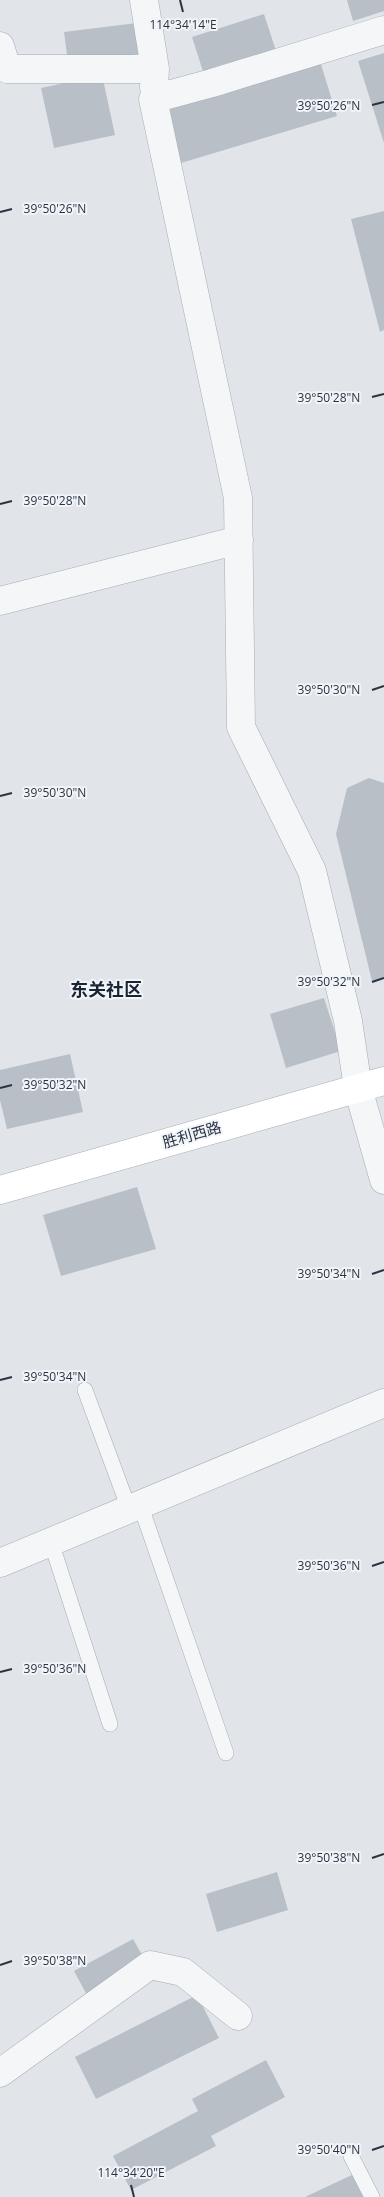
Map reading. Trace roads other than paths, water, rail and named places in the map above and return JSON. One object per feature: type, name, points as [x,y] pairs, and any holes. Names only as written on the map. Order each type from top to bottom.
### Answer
[{"type":"main road","name":"胜利西路","points":[[0,1190],[384,1081]]},
{"type":"street","points":[[144,0],[155,69],[153,98],[238,498],[241,727],[312,871],[348,1021],[358,1088],[384,1180]]},
{"type":"street","points":[[153,98],[384,30]]},
{"type":"street","points":[[0,46],[7,69],[155,69]]},
{"type":"street","points":[[0,601],[239,540]]},
{"type":"street","points":[[0,1563],[384,1403]]},
{"type":"street","points":[[0,2073],[150,1965],[183,1972],[238,2016]]},
{"type":"lane","points":[[85,1390],[134,1507],[226,1753]]},
{"type":"lane","points":[[51,1542],[110,1724]]},
{"type":"lane","points":[[351,2156],[372,2197]]},
{"type":"district","name":"东关社区","points":[[106,990]]}]
